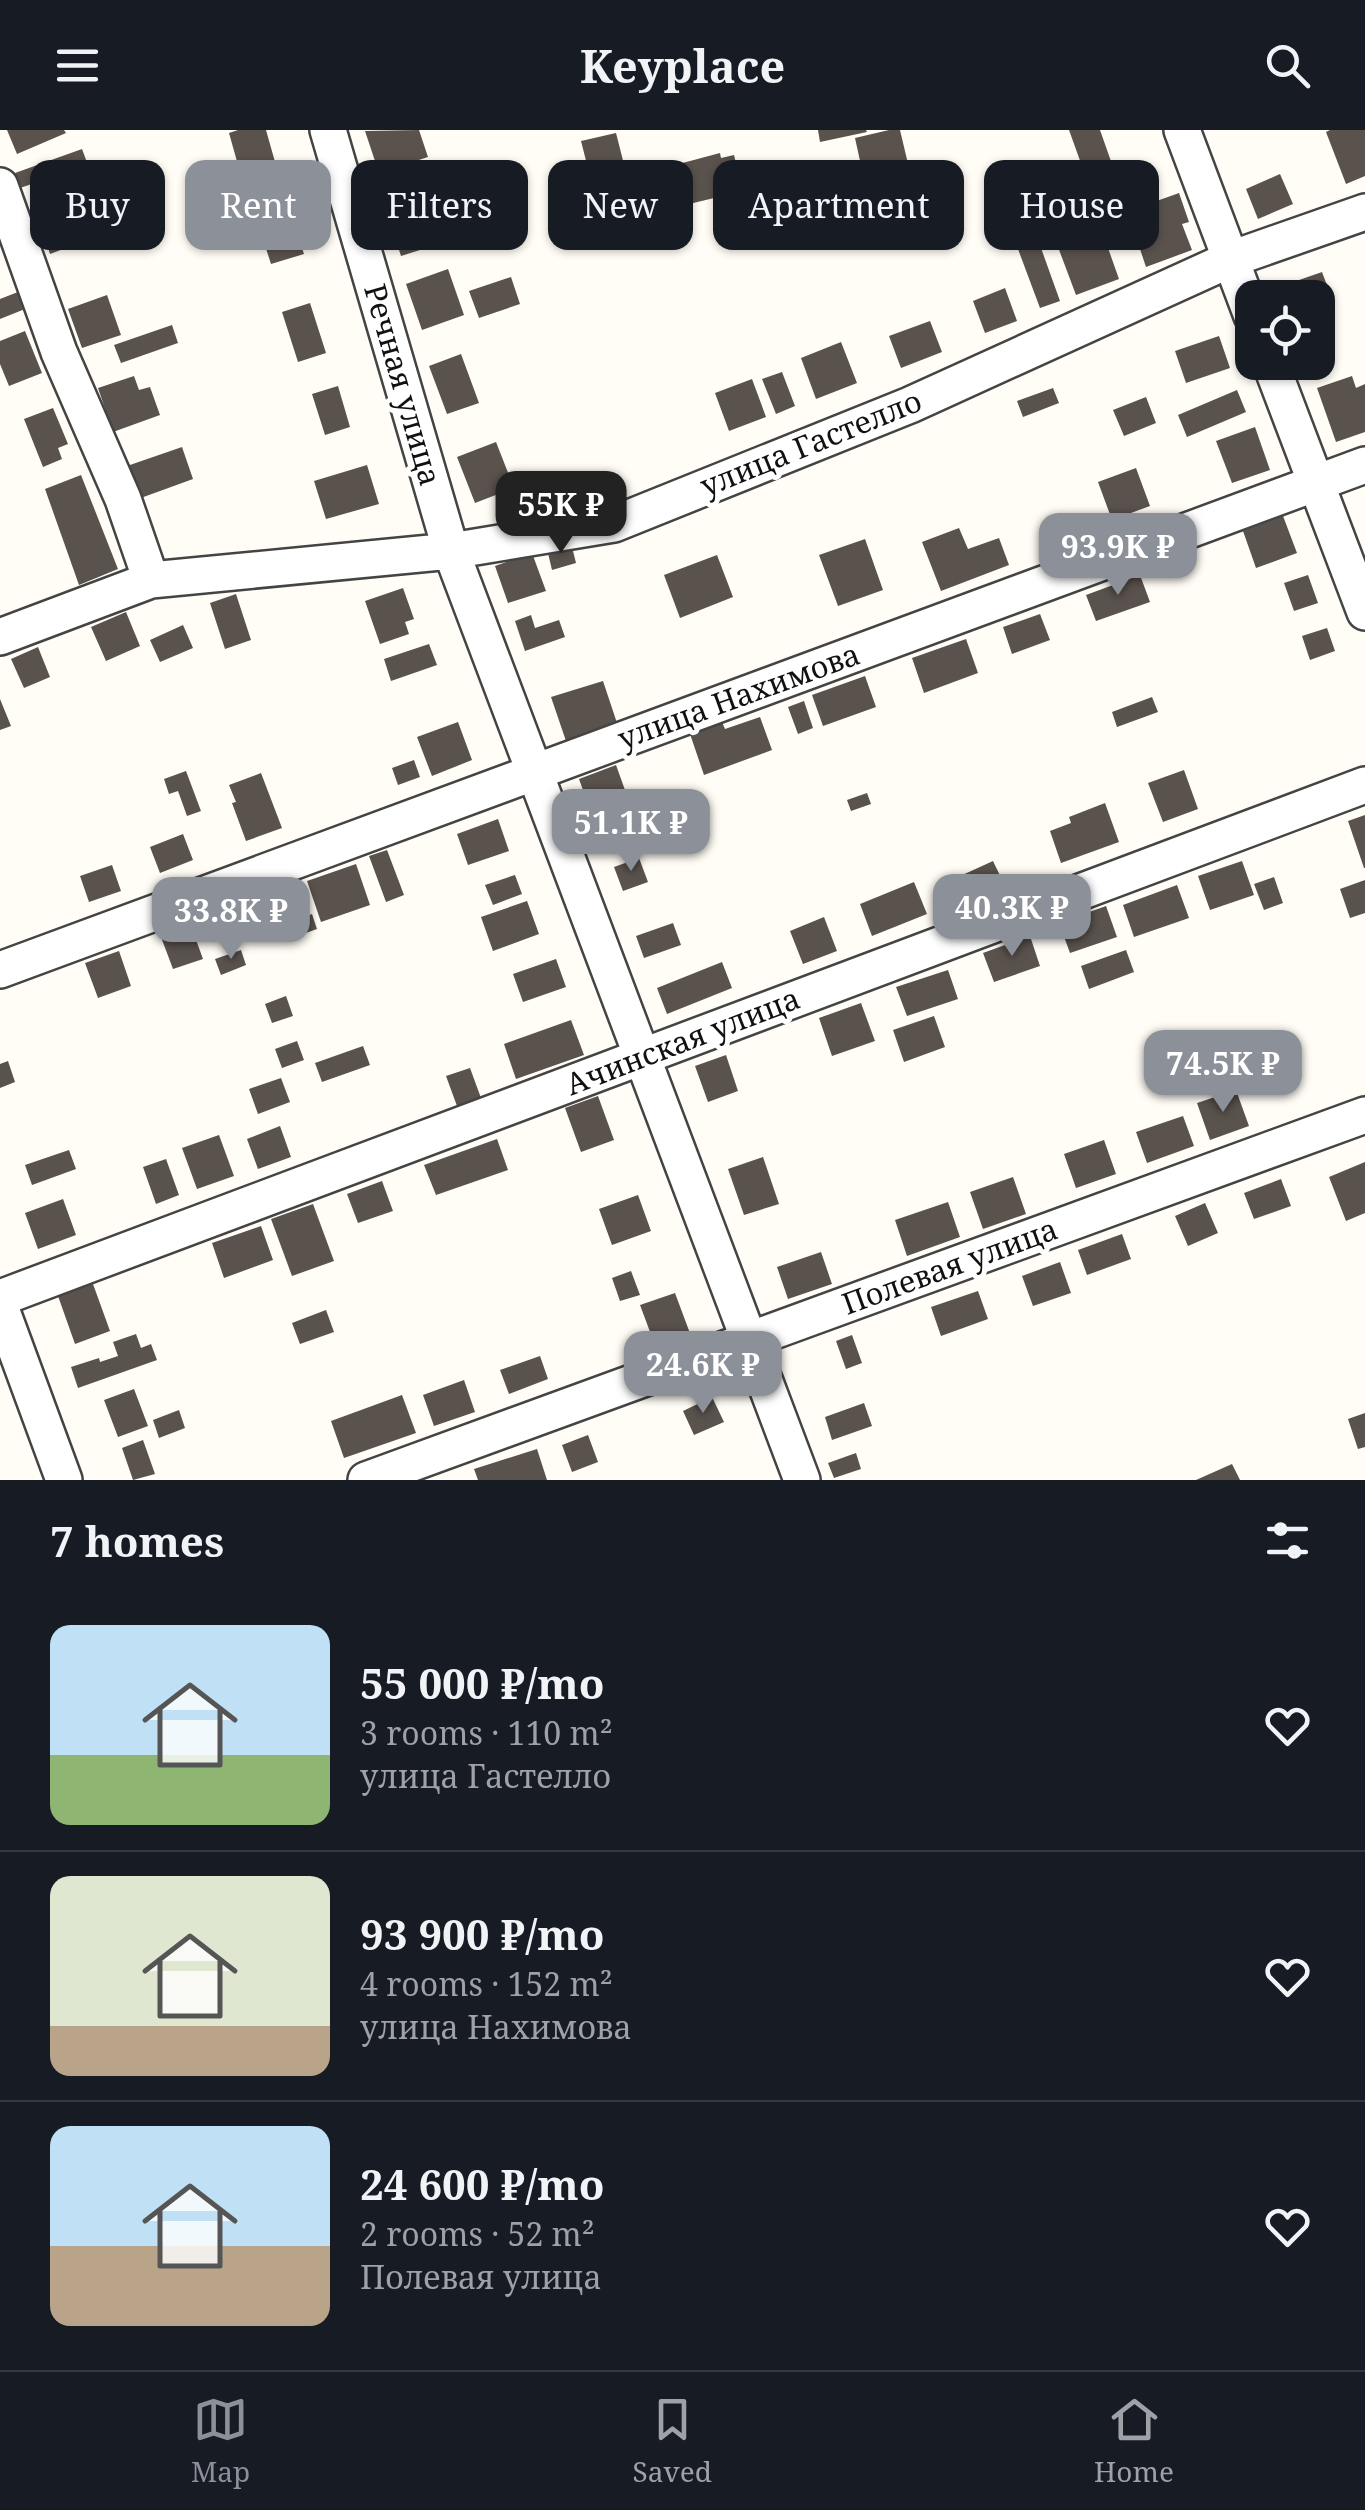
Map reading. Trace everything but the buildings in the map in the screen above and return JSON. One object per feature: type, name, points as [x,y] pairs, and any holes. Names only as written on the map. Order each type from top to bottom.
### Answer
[{"type":"street","name":"Речная улица","points":[[328,130],[451,551],[802,1480]]},
{"type":"street","points":[[1182,130],[1238,280]]},
{"type":"street","points":[[0,186],[59,352],[123,499],[151,580]]},
{"type":"street","name":"улица Гастелло","points":[[0,637],[151,580],[451,551],[614,524],[910,405],[1231,260],[1365,212]]},
{"type":"street","points":[[1277,380],[1365,612]]},
{"type":"street","name":"улица Нахимова","points":[[0,970],[1365,465]]},
{"type":"street","name":"Ачинская улица","points":[[0,1298],[1365,785]]},
{"type":"street","name":"Полевая улица","points":[[366,1480],[1365,1116]]},
{"type":"street","points":[[0,1306],[64,1480]]}]
